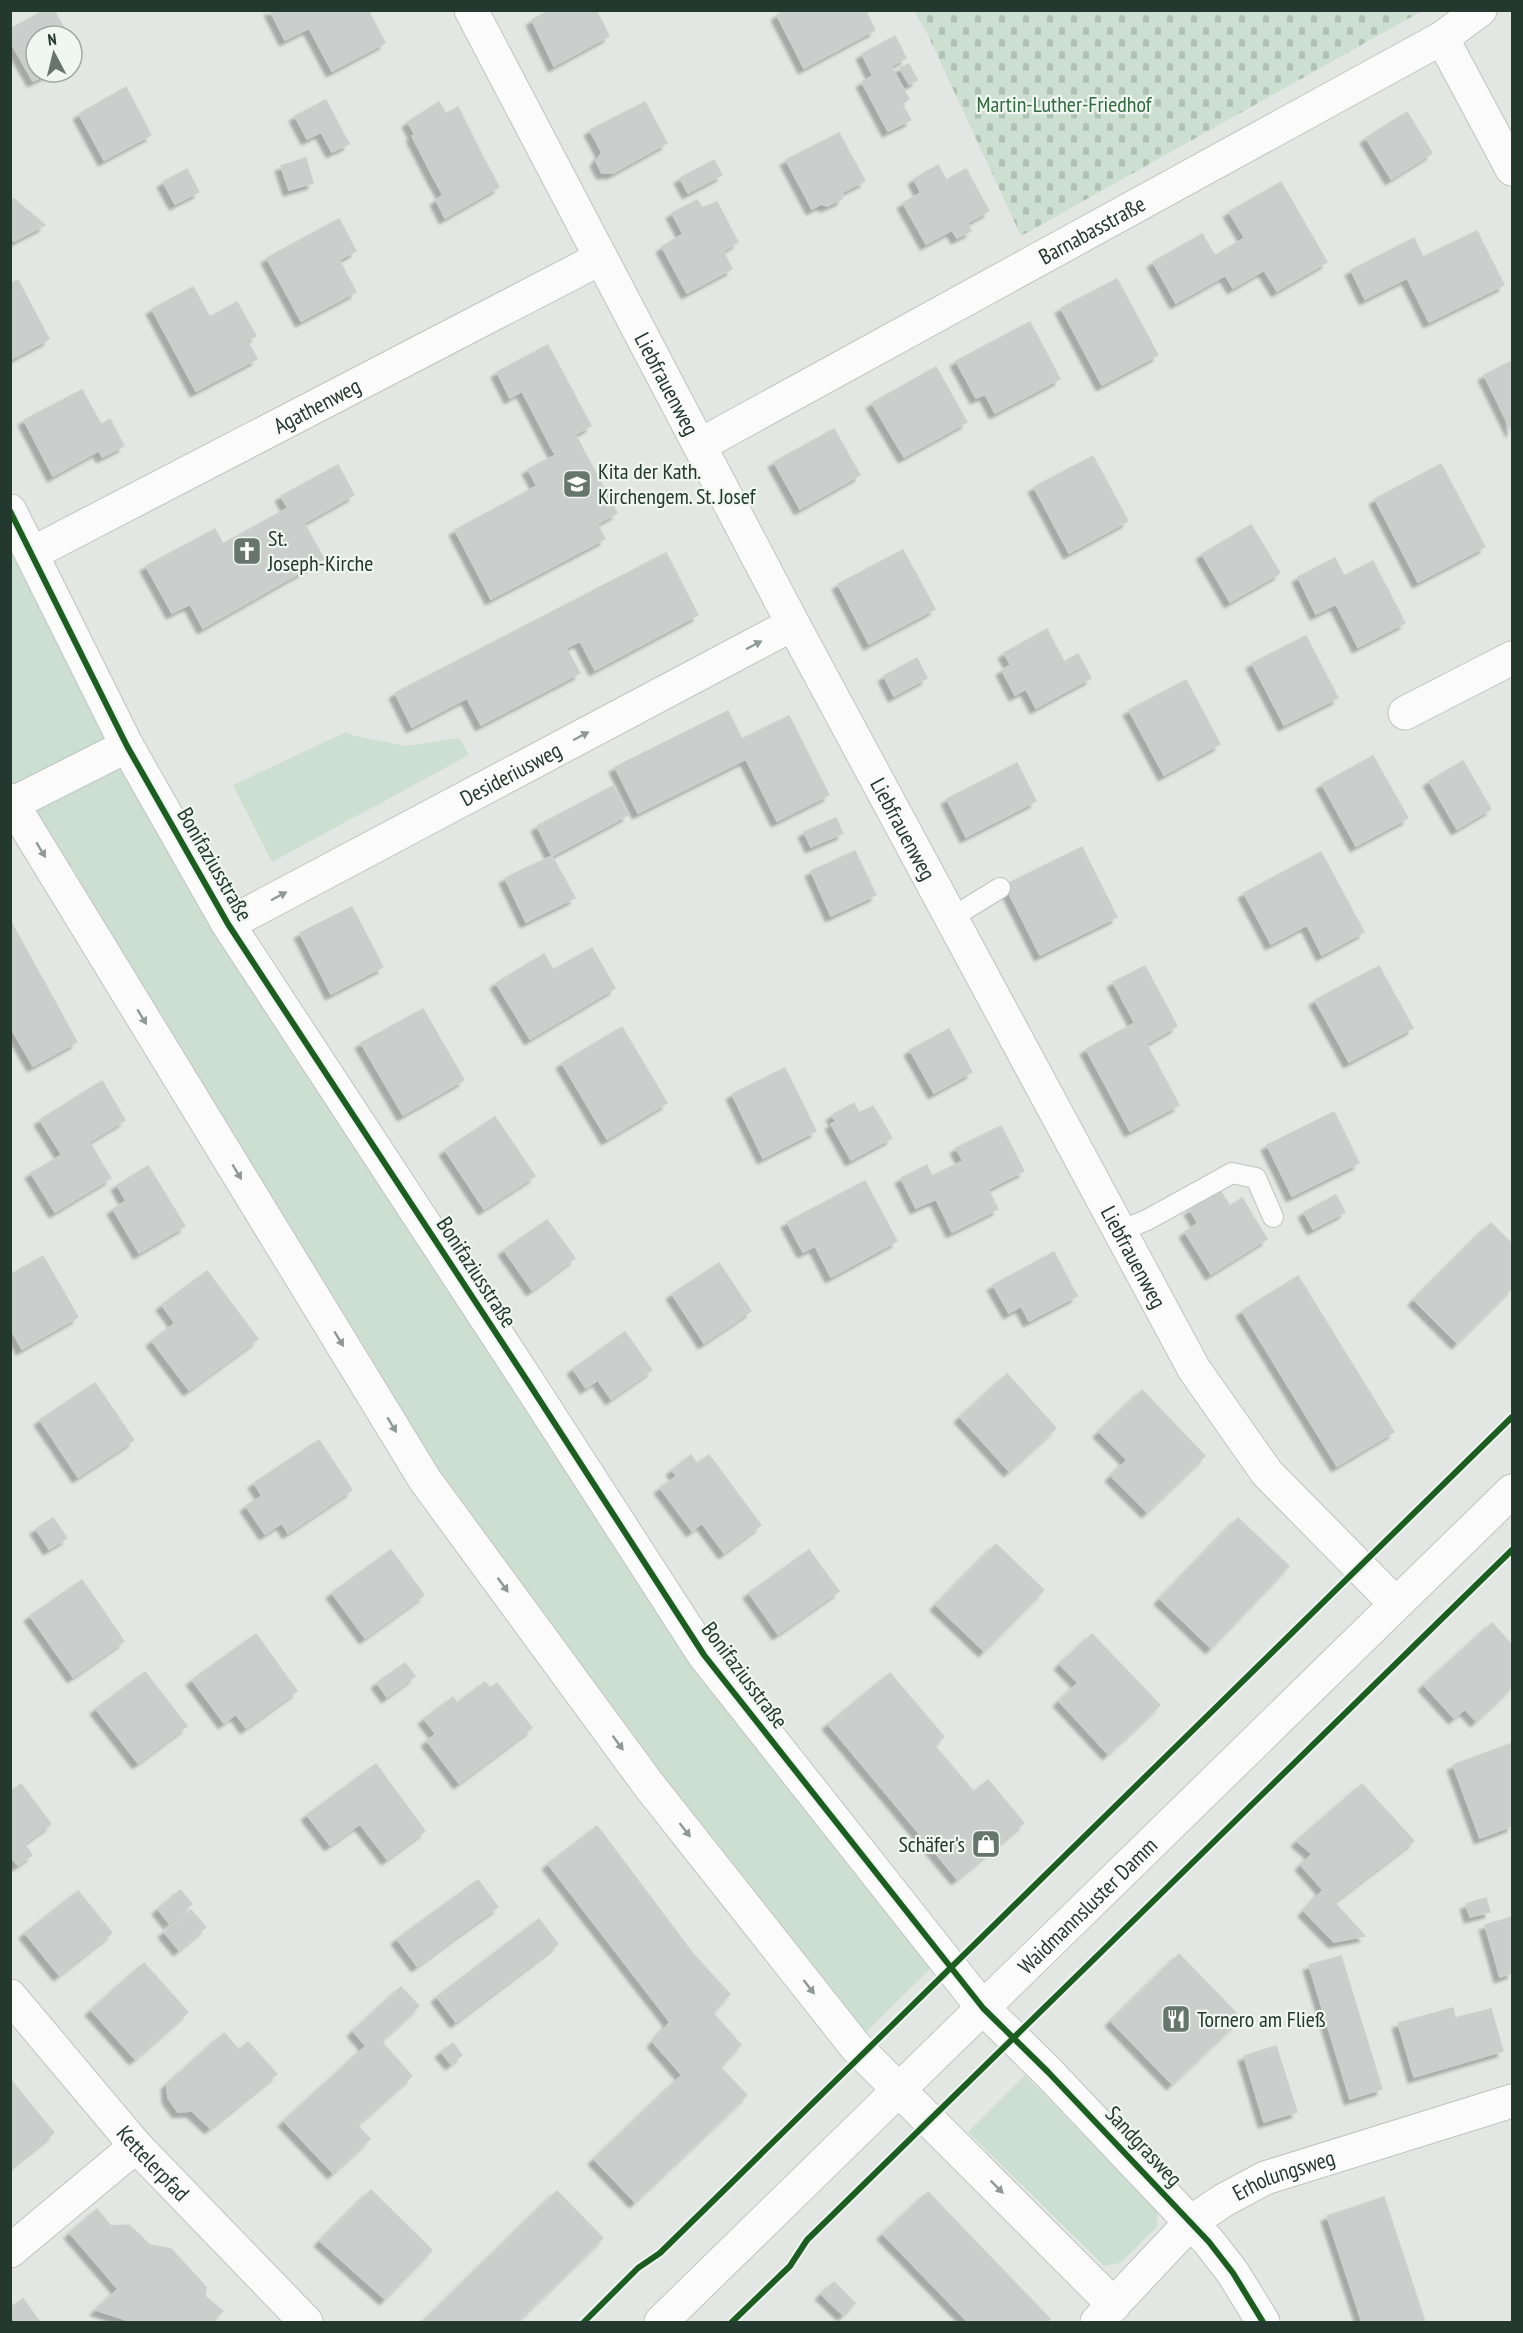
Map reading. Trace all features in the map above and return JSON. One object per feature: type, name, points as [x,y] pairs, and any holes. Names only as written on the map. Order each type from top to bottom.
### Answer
[{"type":"street","name":"Liebfrauenweg","points":[[471,10],[793,624],[1194,1369],[1267,1473],[1396,1604]]},
{"type":"street","name":"Barnabasstraße","points":[[699,445],[1442,38],[1480,10]]},
{"type":"street","points":[[1442,38],[1512,169]]},
{"type":"street","name":"Agathenweg","points":[[33,553],[601,258]]},
{"type":"street","name":"Bonifaziusstraße","points":[[10,511],[33,553],[127,746],[228,924],[704,1654],[983,2008]]},
{"type":"street","name":"Desideriusweg","points":[[228,924],[793,624]]},
{"type":"street","points":[[1405,713],[1512,658]]},
{"type":"street","points":[[127,746],[11,803],[425,1480],[648,1784],[856,2046],[900,2088],[1105,2314]]},
{"type":"street","name":"Waidmannsluster Damm","points":[[661,2322],[1512,1491]]},
{"type":"street","name":"Kettelerpfad","points":[[10,1996],[136,2146],[306,2322]]},
{"type":"street","name":"Sandgrasweg","points":[[983,2008],[1048,2072],[1191,2222],[1233,2273],[1263,2322]]},
{"type":"street","name":"Erholungsweg","points":[[1105,2314],[1191,2222],[1224,2200],[1265,2178],[1512,2101]]},
{"type":"street","points":[[10,2251],[136,2146]]},
{"type":"lane","points":[[951,918],[1000,888]]},
{"type":"lane","points":[[1120,1232],[1147,1220],[1232,1173],[1256,1178],[1273,1217]]},
{"type":"green space","name":"Martin-Luther-Friedhof","points":[[914,11],[1422,11],[1021,236],[927,33]]},
{"type":"green space","points":[[10,537],[222,941],[936,1963],[863,2035],[656,1775],[432,1470],[11,779]]},
{"type":"green space","points":[[346,732],[355,736],[406,746],[459,738],[469,755],[272,862],[233,785]]},
{"type":"green space","points":[[1025,2075],[1157,2210],[1157,2227],[1120,2263],[1104,2266],[968,2132]]},
{"type":"building","points":[[45,10],[54,10],[62,24],[24,24],[24,65],[10,41],[10,29]]},
{"type":"building","points":[[270,10],[368,10],[385,43],[332,71],[309,28],[285,40]]},
{"type":"building","points":[[550,10],[596,10],[609,36],[554,66],[532,20]]},
{"type":"building","points":[[785,10],[865,10],[875,30],[804,68],[777,15]]},
{"type":"building","points":[[895,36],[906,58],[873,76],[862,54]]},
{"type":"building","points":[[909,64],[917,80],[909,84],[900,68]]},
{"type":"building","points":[[891,66],[909,99],[902,104],[911,120],[888,131],[862,82]]},
{"type":"building","points":[[126,87],[151,135],[104,160],[79,114]]},
{"type":"building","points":[[326,100],[349,144],[332,152],[321,132],[307,139],[295,116]]},
{"type":"building","points":[[439,102],[446,114],[458,107],[479,149],[432,175],[412,136],[415,135],[408,122]]},
{"type":"building","points":[[645,102],[667,143],[613,173],[602,173],[596,161],[602,153],[590,130]]},
{"type":"building","points":[[1407,112],[1432,153],[1391,179],[1366,138]]},
{"type":"building","points":[[839,133],[865,181],[843,192],[842,199],[827,206],[821,204],[812,209],[786,160]]},
{"type":"building","points":[[479,149],[499,187],[445,218],[436,200],[443,195],[432,175]]},
{"type":"building","points":[[306,158],[313,183],[289,190],[281,166]]},
{"type":"building","points":[[714,160],[722,175],[688,193],[680,178]]},
{"type":"building","points":[[938,165],[969,222],[967,223],[971,231],[957,238],[952,230],[926,244],[903,203],[921,193],[914,179]]},
{"type":"building","points":[[187,169],[199,192],[175,204],[163,182]]},
{"type":"building","points":[[966,169],[989,211],[969,222],[946,180]]},
{"type":"building","points":[[1281,182],[1327,262],[1277,291],[1264,270],[1233,288],[1214,256],[1245,238],[1229,212]]},
{"type":"building","points":[[14,199],[45,225],[14,241],[10,238],[10,200]]},
{"type":"building","points":[[697,200],[702,208],[717,202],[738,242],[723,251],[732,269],[687,293],[662,247],[683,234],[672,213]]},
{"type":"building","points":[[339,219],[356,251],[339,260],[322,228]]},
{"type":"building","points":[[322,228],[356,292],[301,321],[267,258]]},
{"type":"building","points":[[1477,231],[1504,285],[1429,322],[1407,278],[1365,299],[1351,270],[1414,238],[1423,257]]},
{"type":"building","points":[[1202,234],[1226,275],[1176,303],[1153,262]]},
{"type":"building","points":[[1117,279],[1158,355],[1102,385],[1061,308]]},
{"type":"building","points":[[18,280],[49,339],[10,360],[10,284]]},
{"type":"building","points":[[193,287],[210,317],[237,302],[256,336],[247,340],[257,359],[196,391],[152,309]]},
{"type":"building","points":[[1030,322],[1060,379],[995,413],[985,394],[976,398],[956,361]]},
{"type":"building","points":[[548,345],[591,426],[551,447],[522,391],[510,398],[497,372]]},
{"type":"building","points":[[1512,361],[1512,432],[1484,375]]},
{"type":"building","points":[[936,367],[967,422],[904,457],[872,403]]},
{"type":"building","points":[[82,390],[102,426],[90,432],[100,450],[53,476],[24,420]]},
{"type":"building","points":[[110,419],[124,446],[102,457],[90,432]]},
{"type":"building","points":[[834,429],[860,475],[800,509],[774,462]]},
{"type":"building","points":[[575,434],[617,513],[597,524],[605,539],[491,599],[455,530],[537,486],[528,469],[556,455],[551,447]]},
{"type":"building","points":[[1093,456],[1128,521],[1069,553],[1034,487]]},
{"type":"building","points":[[1441,464],[1485,547],[1418,582],[1375,499]]},
{"type":"building","name":"St. Joseph-Kirche","points":[[338,465],[354,495],[304,523],[324,559],[203,628],[190,604],[172,613],[146,566],[215,529],[223,544],[288,508],[281,496]]},
{"type":"building","points":[[1251,525],[1280,573],[1230,602],[1202,554]]},
{"type":"building","points":[[903,550],[935,609],[869,644],[838,584]]},
{"type":"building","points":[[666,553],[698,615],[595,670],[580,641],[566,648],[580,673],[481,725],[467,698],[412,727],[395,693]]},
{"type":"building","points":[[1335,558],[1344,576],[1373,561],[1405,623],[1358,647],[1336,604],[1316,614],[1298,577]]},
{"type":"building","points":[[1047,629],[1064,662],[1078,654],[1091,678],[1036,708],[1026,689],[1015,695],[1002,670],[1011,665],[1004,653]]},
{"type":"building","points":[[1306,636],[1338,698],[1284,725],[1252,663]]},
{"type":"building","points":[[917,658],[927,678],[894,696],[884,676]]},
{"type":"building","points":[[1186,680],[1220,744],[1164,775],[1129,710]]},
{"type":"building","points":[[728,711],[742,739],[789,716],[829,795],[777,821],[746,759],[638,813],[615,767]]},
{"type":"building","points":[[1373,756],[1408,818],[1356,846],[1322,784]]},
{"type":"building","points":[[1463,761],[1491,809],[1457,829],[1429,781]]},
{"type":"building","points":[[1017,763],[1036,801],[966,837],[947,799]]},
{"type":"building","points":[[613,786],[628,815],[552,856],[537,826]]},
{"type":"building","points":[[836,818],[843,833],[811,847],[804,832]]},
{"type":"building","points":[[1082,847],[1117,917],[1040,955],[1005,885]]},
{"type":"building","points":[[855,851],[876,895],[831,916],[811,871]]},
{"type":"building","points":[[1321,852],[1364,932],[1322,955],[1307,925],[1271,944],[1244,893]]},
{"type":"building","points":[[552,856],[575,898],[526,922],[505,878]]},
{"type":"building","points":[[352,907],[383,967],[331,994],[300,933]]},
{"type":"building","points":[[10,920],[77,1042],[33,1066],[10,1026]]},
{"type":"building","points":[[592,948],[615,988],[530,1039],[496,983],[544,954],[553,970]]},
{"type":"building","points":[[1145,966],[1177,1026],[1146,1044],[1113,982]]},
{"type":"building","points":[[1379,966],[1413,1028],[1349,1062],[1315,1000]]},
{"type":"building","points":[[423,1009],[464,1080],[403,1115],[361,1043]]},
{"type":"building","points":[[1135,1023],[1179,1105],[1130,1131],[1086,1049]]},
{"type":"building","points":[[622,1027],[667,1103],[607,1139],[562,1063]]},
{"type":"building","points":[[949,1029],[972,1072],[934,1093],[910,1050]]},
{"type":"building","points":[[785,1068],[816,1131],[763,1158],[732,1094]]},
{"type":"building","points":[[102,1081],[125,1120],[89,1142],[111,1178],[55,1212],[31,1173],[62,1155],[40,1120]]},
{"type":"building","points":[[854,1103],[859,1113],[873,1106],[892,1138],[851,1160],[831,1124],[836,1122],[832,1115]]},
{"type":"building","points":[[1334,1112],[1359,1163],[1292,1196],[1267,1145]]},
{"type":"building","points":[[495,1117],[535,1176],[484,1209],[445,1150]]},
{"type":"building","points":[[1001,1126],[1024,1171],[988,1189],[998,1209],[952,1232],[936,1199],[916,1208],[901,1178],[927,1165],[932,1176],[963,1161],[956,1148]]},
{"type":"building","points":[[148,1166],[185,1226],[139,1253],[113,1209],[126,1201],[117,1185]]},
{"type":"building","points":[[865,1181],[897,1241],[831,1277],[815,1246],[803,1252],[787,1222]]},
{"type":"building","points":[[1220,1191],[1230,1206],[1242,1198],[1267,1239],[1211,1274],[1185,1232],[1198,1223],[1190,1210]]},
{"type":"building","points":[[1336,1195],[1345,1212],[1313,1229],[1304,1212]]},
{"type":"building","points":[[547,1220],[575,1258],[532,1290],[504,1250]]},
{"type":"building","points":[[1491,1223],[1512,1244],[1512,1288],[1457,1343],[1414,1300]]},
{"type":"building","points":[[1054,1252],[1077,1296],[1029,1321],[1021,1306],[1009,1313],[993,1285]]},
{"type":"building","points":[[43,1256],[78,1317],[22,1349],[10,1328],[10,1275]]},
{"type":"building","points":[[719,1263],[751,1311],[704,1343],[672,1294]]},
{"type":"building","points":[[207,1271],[258,1339],[189,1390],[152,1341],[175,1323],[162,1305]]},
{"type":"building","points":[[1298,1276],[1394,1432],[1337,1466],[1242,1311]]},
{"type":"building","points":[[625,1332],[652,1370],[611,1399],[598,1380],[586,1388],[573,1369]]},
{"type":"building","points":[[1007,1374],[1056,1428],[1009,1471],[960,1417]]},
{"type":"building","points":[[95,1383],[134,1440],[78,1477],[40,1420]]},
{"type":"building","points":[[1142,1390],[1205,1456],[1147,1512],[1111,1476],[1127,1460],[1099,1432]]},
{"type":"building","points":[[319,1440],[352,1490],[288,1533],[282,1523],[265,1534],[246,1506],[262,1496],[254,1483]]},
{"type":"building","points":[[691,1455],[697,1464],[709,1455],[761,1525],[724,1553],[702,1523],[692,1531],[660,1488],[677,1476],[672,1470]]},
{"type":"building","points":[[53,1518],[67,1538],[49,1549],[36,1529]]},
{"type":"building","points":[[1238,1518],[1289,1566],[1211,1648],[1160,1599]]},
{"type":"building","points":[[996,1544],[1044,1590],[984,1651],[936,1605]]},
{"type":"building","points":[[391,1550],[424,1595],[365,1638],[332,1593]]},
{"type":"building","points":[[809,1550],[839,1591],[778,1634],[749,1593]]},
{"type":"building","points":[[82,1580],[124,1641],[73,1677],[30,1616]]},
{"type":"building","points":[[1492,1623],[1512,1645],[1512,1687],[1476,1721],[1465,1709],[1454,1718],[1424,1685]]},
{"type":"building","points":[[256,1634],[297,1691],[246,1728],[236,1714],[224,1723],[192,1680]]},
{"type":"building","points":[[1092,1634],[1160,1705],[1108,1754],[1059,1701],[1078,1683],[1060,1664]]},
{"type":"building","points":[[405,1663],[415,1676],[387,1697],[377,1683]]},
{"type":"building","points":[[145,1672],[187,1726],[138,1763],[96,1709]]},
{"type":"building","points":[[890,1673],[944,1737],[934,1745],[974,1792],[988,1780],[1024,1823],[957,1879],[828,1724]]},
{"type":"building","points":[[485,1682],[490,1688],[497,1683],[532,1728],[459,1783],[427,1741],[436,1734],[424,1719],[453,1697],[457,1703]]},
{"type":"building","points":[[1512,1743],[1512,1826],[1480,1838],[1453,1765]]},
{"type":"building","points":[[376,1764],[425,1831],[387,1859],[360,1824],[330,1845],[307,1815]]},
{"type":"building","points":[[21,1784],[51,1824],[24,1844],[32,1855],[18,1865],[10,1856],[10,1792]]},
{"type":"building","points":[[1362,1784],[1414,1841],[1334,1902],[1365,1936],[1334,1942],[1304,1911],[1323,1890],[1301,1865],[1312,1854],[1297,1841]]},
{"type":"building","points":[[597,1826],[693,1954],[730,1994],[713,2013],[741,2045],[720,2067],[747,2095],[635,2202],[594,2159],[682,2075],[653,2042],[670,2022],[548,1864]]},
{"type":"building","points":[[478,1880],[498,1907],[457,1936],[438,1909]]},
{"type":"building","points":[[180,1890],[192,1904],[169,1923],[158,1909]]},
{"type":"building","points":[[78,1891],[112,1933],[59,1975],[25,1933]]},
{"type":"building","points":[[1486,1898],[1490,1912],[1470,1917],[1466,1904]]},
{"type":"building","points":[[438,1909],[457,1936],[417,1966],[397,1939]]},
{"type":"building","points":[[191,1910],[206,1927],[179,1950],[164,1932]]},
{"type":"building","points":[[1512,1917],[1512,1973],[1500,1977],[1485,1925]]},
{"type":"building","points":[[539,1919],[558,1944],[456,2022],[437,1997]]},
{"type":"building","name":"Tornero am Fließ","points":[[1179,1954],[1241,2018],[1172,2084],[1111,2021]]},
{"type":"building","points":[[1341,1956],[1382,2089],[1350,2099],[1309,1965]]},
{"type":"building","points":[[144,1963],[188,2012],[135,2059],[91,2010]]},
{"type":"building","points":[[401,1987],[419,2006],[381,2041],[412,2076],[357,2125],[370,2139],[333,2173],[284,2121],[366,2046],[353,2031]]},
{"type":"building","points":[[1453,2008],[1455,2018],[1491,2009],[1503,2051],[1414,2077],[1398,2023]]},
{"type":"building","points":[[224,2033],[239,2050],[248,2042],[277,2074],[210,2128],[192,2111],[178,2112],[168,2098],[167,2084]]},
{"type":"building","points":[[453,2043],[462,2055],[451,2064],[441,2052]]},
{"type":"building","points":[[1276,2046],[1297,2112],[1264,2122],[1244,2056]]},
{"type":"building","points":[[10,2079],[54,2133],[10,2168]]},
{"type":"building","points":[[371,2190],[432,2250],[385,2299],[320,2241]]},
{"type":"building","points":[[557,2191],[603,2238],[524,2315],[477,2269]]},
{"type":"building","points":[[928,2192],[1050,2319],[1046,2322],[968,2322],[883,2234]]},
{"type":"building","points":[[1384,2197],[1425,2322],[1362,2322],[1327,2216]]},
{"type":"building","points":[[97,2209],[111,2226],[129,2225],[150,2245],[171,2249],[206,2287],[205,2296],[223,2311],[211,2322],[133,2322],[96,2310],[118,2289],[70,2233]]},
{"type":"building","points":[[477,2269],[524,2315],[516,2322],[427,2322],[425,2320]]},
{"type":"building","points":[[834,2282],[855,2303],[843,2315],[821,2294]]},
{"type":"building","points":[[23,2299],[40,2322],[16,2322],[10,2315],[10,2308]]},
{"type":"cycle path","points":[[10,511],[127,746],[228,924],[704,1655],[983,2008],[1048,2072],[1209,2242],[1233,2273],[1263,2322]]},
{"type":"cycle path","points":[[584,2322],[638,2268],[660,2253],[1512,1417]]},
{"type":"cycle path","points":[[732,2322],[790,2266],[807,2240],[1512,1550]]},
{"type":"place","name":"Kita der Kath. Kirchengem. St. Josef","points":[[577,484]]},
{"type":"place","name":"St. Joseph-Kirche","points":[[247,551]]},
{"type":"place","name":"Schäfer's","points":[[986,1844]]},
{"type":"place","name":"Tornero am Fließ","points":[[1176,2019]]}]
